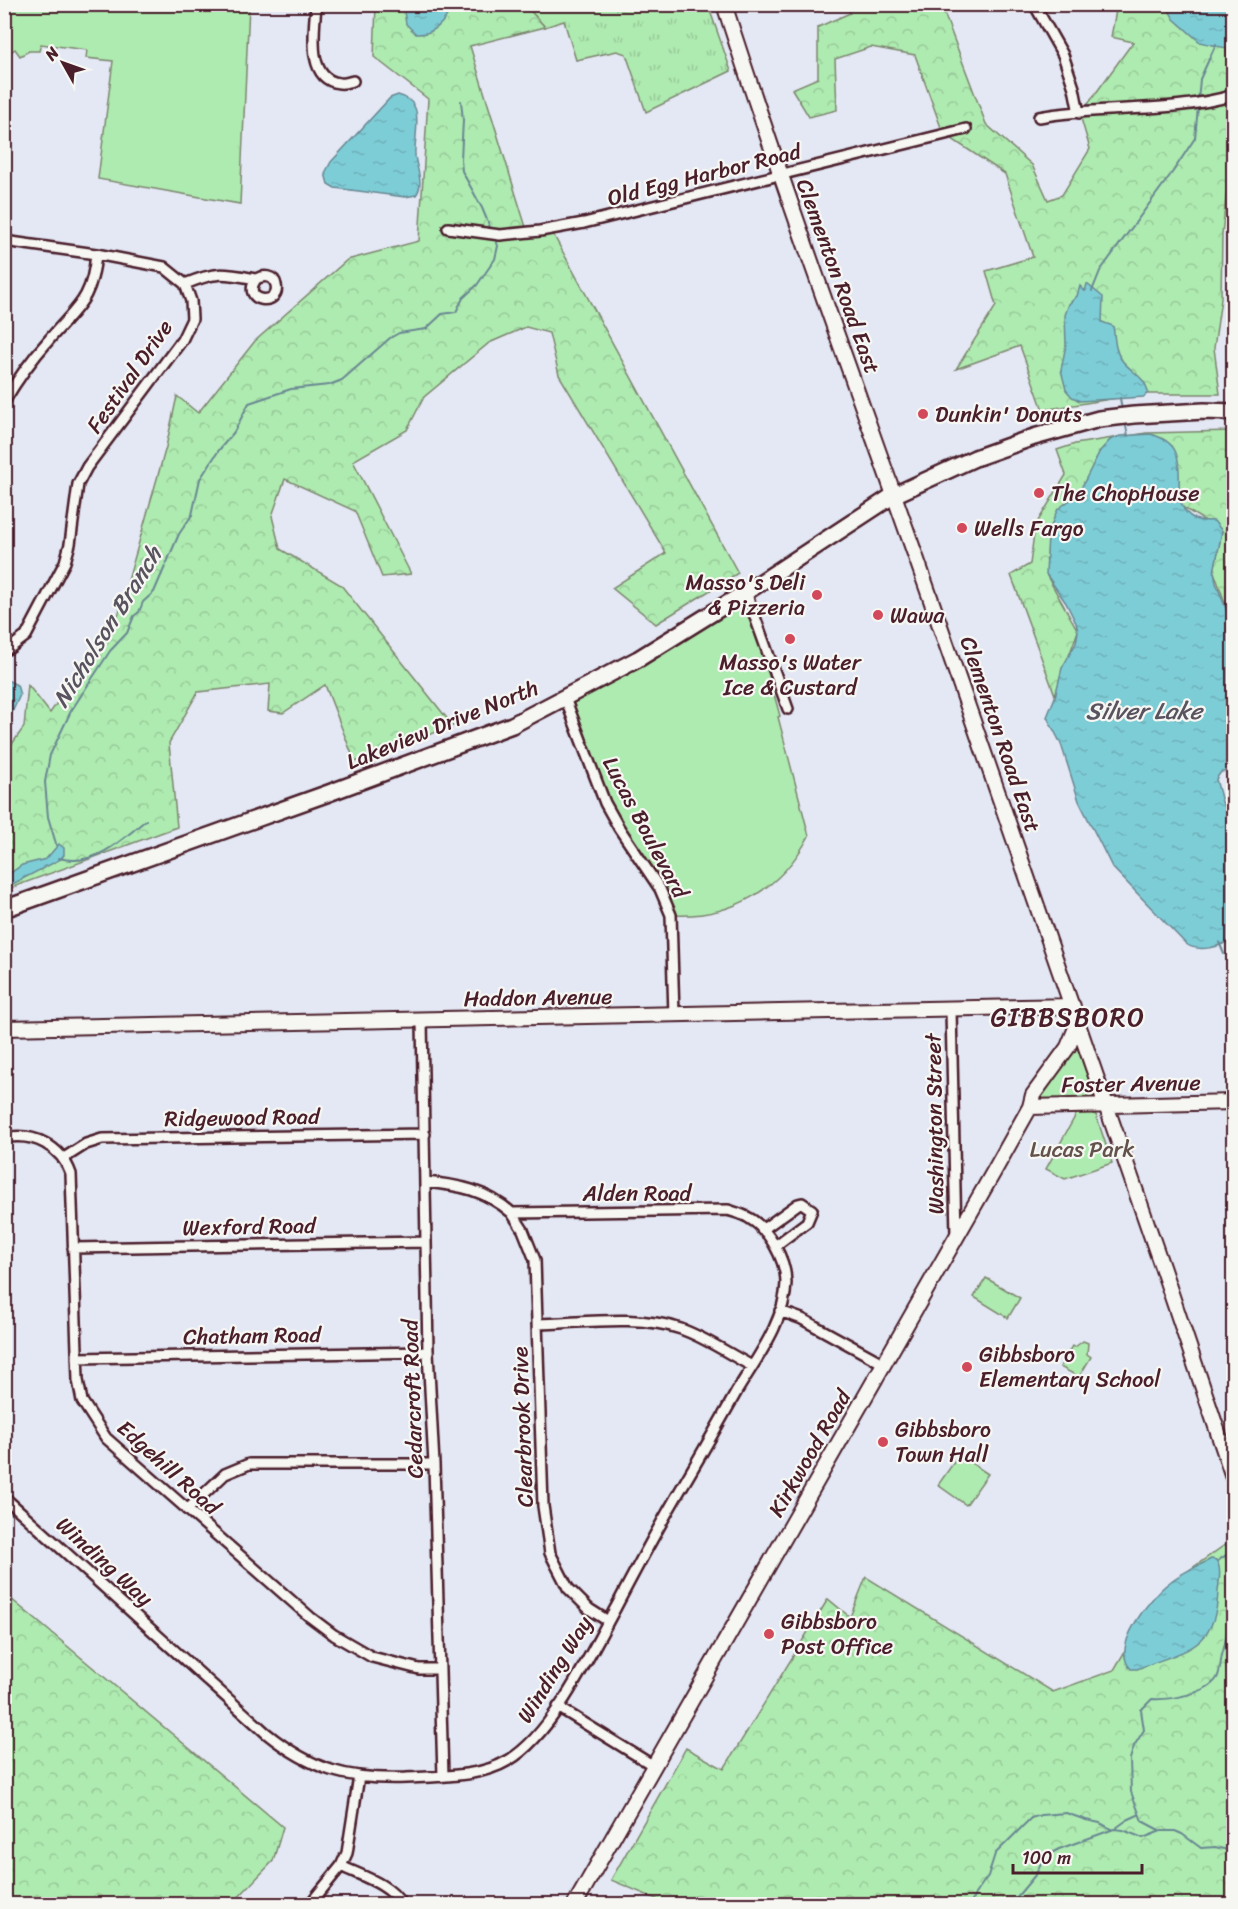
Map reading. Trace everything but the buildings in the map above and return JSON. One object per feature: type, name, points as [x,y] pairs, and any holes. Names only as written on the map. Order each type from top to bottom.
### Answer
[{"type":"main road","name":"Lakeview Drive North","points":[[4,909],[512,725],[638,659],[746,592],[894,495],[975,458],[1069,426],[1099,419],[1203,411],[1233,412]]},
{"type":"street","points":[[316,4],[314,48],[316,65],[325,77],[338,83],[353,81]]},
{"type":"street","name":"Clementon Road East","points":[[724,4],[780,175],[1073,1006],[1233,1480]]},
{"type":"street","points":[[1034,4],[1063,55],[1074,88],[1079,113]]},
{"type":"street","points":[[1039,117],[1165,108],[1218,100],[1233,95]]},
{"type":"street","name":"Old Egg Harbor Road","points":[[448,228],[500,235],[584,223],[966,129]]},
{"type":"street","points":[[4,241],[96,254],[164,267],[185,284],[202,277],[223,273],[256,279]]},
{"type":"street","points":[[4,402],[16,381],[86,296],[94,276],[96,254]]},
{"type":"street","name":"Festival Drive","points":[[4,650],[26,636],[64,562],[70,544],[78,484],[87,467],[182,340],[192,320],[191,302],[185,284]]},
{"type":"street","points":[[746,592],[788,709]]},
{"type":"street","name":"Lucas Boulevard","points":[[565,698],[605,803],[660,889],[671,915],[674,1015]]},
{"type":"street","name":"Haddon Avenue","points":[[4,1028],[1073,1006]]},
{"type":"street","name":"Washington Street","points":[[951,1010],[956,1237]]},
{"type":"street","name":"Cedarcroft Road","points":[[422,1021],[428,1352],[434,1464],[443,1776]]},
{"type":"street","name":"Kirkwood Road","points":[[575,1905],[1030,1107],[1033,1095],[1068,1047],[1078,1023]]},
{"type":"street","name":"Foster Avenue","points":[[1030,1107],[1233,1102]]},
{"type":"street","name":"Ridgewood Road","points":[[64,1158],[86,1144],[102,1139],[425,1134]]},
{"type":"street","points":[[4,1138],[23,1136],[35,1139],[48,1145],[64,1158]]},
{"type":"street","name":"Edgehill Road","points":[[64,1158],[71,1174],[78,1380],[82,1401],[97,1426],[106,1438],[187,1510],[310,1617],[351,1647],[372,1657],[419,1669],[440,1669]]},
{"type":"street","points":[[425,1182],[468,1188],[492,1198],[512,1213]]},
{"type":"street","points":[[762,1230],[798,1204],[802,1203],[812,1210],[807,1222],[775,1246]]},
{"type":"street","name":"Alden Road","points":[[512,1213],[728,1210],[750,1218],[775,1246],[785,1268],[786,1281],[780,1311]]},
{"type":"street","name":"Clearbrook Drive","points":[[512,1213],[523,1230],[535,1260],[543,1506],[550,1552],[568,1588],[589,1609],[608,1621]]},
{"type":"street","name":"Wexford Road","points":[[73,1248],[426,1242]]},
{"type":"street","points":[[780,1311],[802,1319],[884,1364]]},
{"type":"street","name":"Winding Way","points":[[4,1497],[285,1748],[317,1766],[359,1776],[401,1778],[469,1774],[491,1769],[509,1760],[527,1746],[576,1681],[656,1533],[772,1330],[780,1311]]},
{"type":"street","points":[[537,1324],[651,1322],[682,1330],[752,1366]]},
{"type":"street","name":"Chatham Road","points":[[77,1358],[428,1352]]},
{"type":"street","points":[[187,1510],[225,1474],[249,1464],[434,1464]]},
{"type":"street","points":[[558,1707],[654,1766]]},
{"type":"street","points":[[310,1905],[341,1866],[347,1853],[359,1776]]},
{"type":"street","points":[[341,1866],[381,1886],[396,1896],[401,1905]]},
{"type":"green space","points":[[5,4],[249,5],[240,204],[98,179],[113,61],[86,58],[87,50],[41,44],[39,51],[29,51],[20,56],[15,49],[5,56]]},
{"type":"green space","points":[[376,5],[444,5],[451,14],[488,11],[491,5],[525,5],[545,27],[470,46],[529,237],[553,234],[738,573],[656,624],[612,588],[666,553],[559,375],[549,333],[526,327],[489,343],[424,397],[407,430],[353,461],[411,574],[382,577],[355,511],[285,479],[272,516],[280,549],[341,585],[453,726],[355,762],[325,685],[283,713],[268,711],[270,684],[198,692],[169,743],[177,827],[5,890],[5,754],[24,727],[28,685],[50,713],[118,616],[166,447],[177,396],[198,413],[255,341],[347,260],[419,241],[428,99],[374,57]]},
{"type":"green space","points":[[444,5],[491,5],[488,11],[451,14]]},
{"type":"green space","points":[[525,5],[708,5],[731,71],[646,112],[626,54],[617,51],[576,60],[564,21],[545,27]]},
{"type":"green space","points":[[847,5],[941,5],[986,124],[1032,165],[1048,200],[1062,195],[1090,149],[1080,115],[1133,42],[1111,37],[1117,5],[1167,5],[1233,45],[1233,176],[1227,189],[1222,234],[1221,299],[1214,348],[1220,394],[1142,394],[1043,410],[1020,346],[956,369],[996,306],[986,271],[1033,257],[1005,174],[943,133],[915,55],[871,47],[835,59],[837,110],[809,117],[792,89],[818,78],[818,27],[850,13]]},
{"type":"green space","points":[[1233,431],[1233,625],[1214,572],[1222,531],[1182,507],[1172,446],[1123,437],[1146,433]]},
{"type":"green space","points":[[1119,437],[1048,535],[1047,576],[1078,631],[1055,695],[1011,575],[1030,564],[1035,526],[1066,475],[1057,450],[1075,444]]},
{"type":"green space","points":[[746,592],[780,716],[778,717],[809,836],[784,871],[752,897],[714,912],[671,915],[619,828],[565,698]]},
{"type":"green space","points":[[1076,1044],[1093,1091],[1093,1097],[1091,1099],[1037,1100]]},
{"type":"green space","name":"Lucas Park","points":[[1089,1112],[1096,1115],[1112,1163],[1065,1179],[1046,1169],[1077,1113]]},
{"type":"green space","points":[[986,1278],[1020,1298],[1008,1318],[974,1297]]},
{"type":"green space","points":[[1083,1341],[1088,1343],[1087,1354],[1091,1357],[1079,1377],[1060,1367],[1072,1346],[1075,1347]]},
{"type":"green space","points":[[959,1455],[988,1474],[966,1505],[938,1485]]},
{"type":"green space","points":[[1232,1540],[1234,1545],[1233,1904],[668,1904],[611,1880],[686,1748],[724,1769],[828,1599],[850,1617],[866,1577],[1053,1692],[1114,1670],[1161,1590]]},
{"type":"green space","points":[[4,1593],[283,1827],[273,1861],[232,1904],[5,1904]]},
{"type":"water","points":[[403,5],[450,5],[451,7],[438,27],[422,34],[416,34],[406,24]]},
{"type":"water","points":[[1166,5],[1233,5],[1233,67],[1229,66],[1226,48],[1200,42],[1174,19]]},
{"type":"water","points":[[398,95],[414,105],[416,113],[415,155],[420,186],[416,195],[405,197],[335,188],[328,184],[325,173],[331,162],[390,98]]},
{"type":"water","points":[[1087,284],[1103,297],[1102,322],[1113,326],[1119,355],[1146,386],[1148,392],[1144,397],[1080,401],[1066,390],[1061,370],[1066,345],[1065,315],[1069,304],[1077,296],[1080,286],[1085,291]]},
{"type":"water","name":"Silver Lake","points":[[1150,434],[1166,441],[1175,450],[1180,500],[1185,511],[1197,520],[1214,521],[1222,531],[1214,572],[1233,627],[1233,771],[1221,772],[1216,779],[1222,802],[1233,820],[1233,939],[1209,948],[1191,947],[1186,944],[1112,867],[1079,801],[1061,744],[1047,717],[1062,668],[1076,643],[1078,631],[1066,603],[1046,574],[1048,535],[1055,515],[1058,509],[1078,494],[1100,451],[1110,440],[1120,436]]},
{"type":"water","points":[[5,679],[17,685],[20,695],[5,728]]},
{"type":"water","points":[[59,844],[64,848],[64,855],[61,859],[5,888],[5,877],[22,865],[46,859]]},
{"type":"water","points":[[1211,1559],[1216,1560],[1220,1571],[1216,1611],[1204,1637],[1183,1652],[1137,1669],[1131,1669],[1126,1659],[1125,1648],[1129,1635],[1144,1609],[1175,1578]]},
{"type":"waterway","points":[[1198,101],[1200,79],[1216,44]]},
{"type":"waterway","name":"Nicholson Branch","points":[[461,101],[462,171],[492,232]]},
{"type":"waterway","points":[[1092,291],[1100,271],[1195,138],[1198,107]]},
{"type":"waterway","name":"Nicholson Branch","points":[[57,847],[48,817],[45,782],[50,755],[71,711],[110,651],[127,633],[143,602],[154,592],[179,534],[192,515],[200,479],[234,432],[249,403],[291,389],[329,385],[342,380],[390,338],[399,333],[426,329],[442,314],[456,312],[463,298],[477,285],[495,259],[498,246],[495,237]]},
{"type":"waterway","points":[[1120,398],[1122,410]]},
{"type":"waterway","points":[[1125,421],[1128,436]]},
{"type":"waterway","points":[[59,858],[72,860],[96,856],[146,820]]},
{"type":"waterway","points":[[1219,942],[1224,954]]},
{"type":"waterway","points":[[1218,1561],[1234,1549]]},
{"type":"waterway","points":[[1161,1831],[1142,1821],[1131,1792],[1130,1759],[1134,1746],[1144,1730],[1141,1710],[1152,1699],[1177,1697],[1197,1692],[1212,1684],[1217,1678],[1234,1585]]},
{"type":"waterway","points":[[971,1904],[988,1876],[995,1854],[1031,1818],[1066,1813],[1100,1823],[1111,1829]]},
{"type":"waterway","points":[[1116,1828],[1138,1815]]},
{"type":"waterway","points":[[1011,1904],[1036,1874],[1044,1857],[1059,1849],[1114,1829],[1143,1838],[1161,1831],[1175,1831],[1201,1848],[1215,1847],[1228,1850],[1234,1848]]},
{"type":"place","name":"Dunkin' Donuts","points":[[923,414]]},
{"type":"place","name":"The ChopHouse","points":[[1039,493]]},
{"type":"place","name":"Wells Fargo","points":[[962,528]]},
{"type":"place","name":"Masso's Deli & Pizzeria","points":[[817,595]]},
{"type":"place","name":"Wawa","points":[[878,615]]},
{"type":"place","name":"Masso's Water Ice & Custard","points":[[790,639]]},
{"type":"place","name":"Gibbsboro Elementary School","points":[[967,1367]]},
{"type":"place","name":"Gibbsboro Town Hall","points":[[883,1442]]},
{"type":"place","name":"Gibbsboro Post Office","points":[[769,1634]]},
{"type":"district","name":"GIBBSBORO","points":[[1068,1017]]}]
